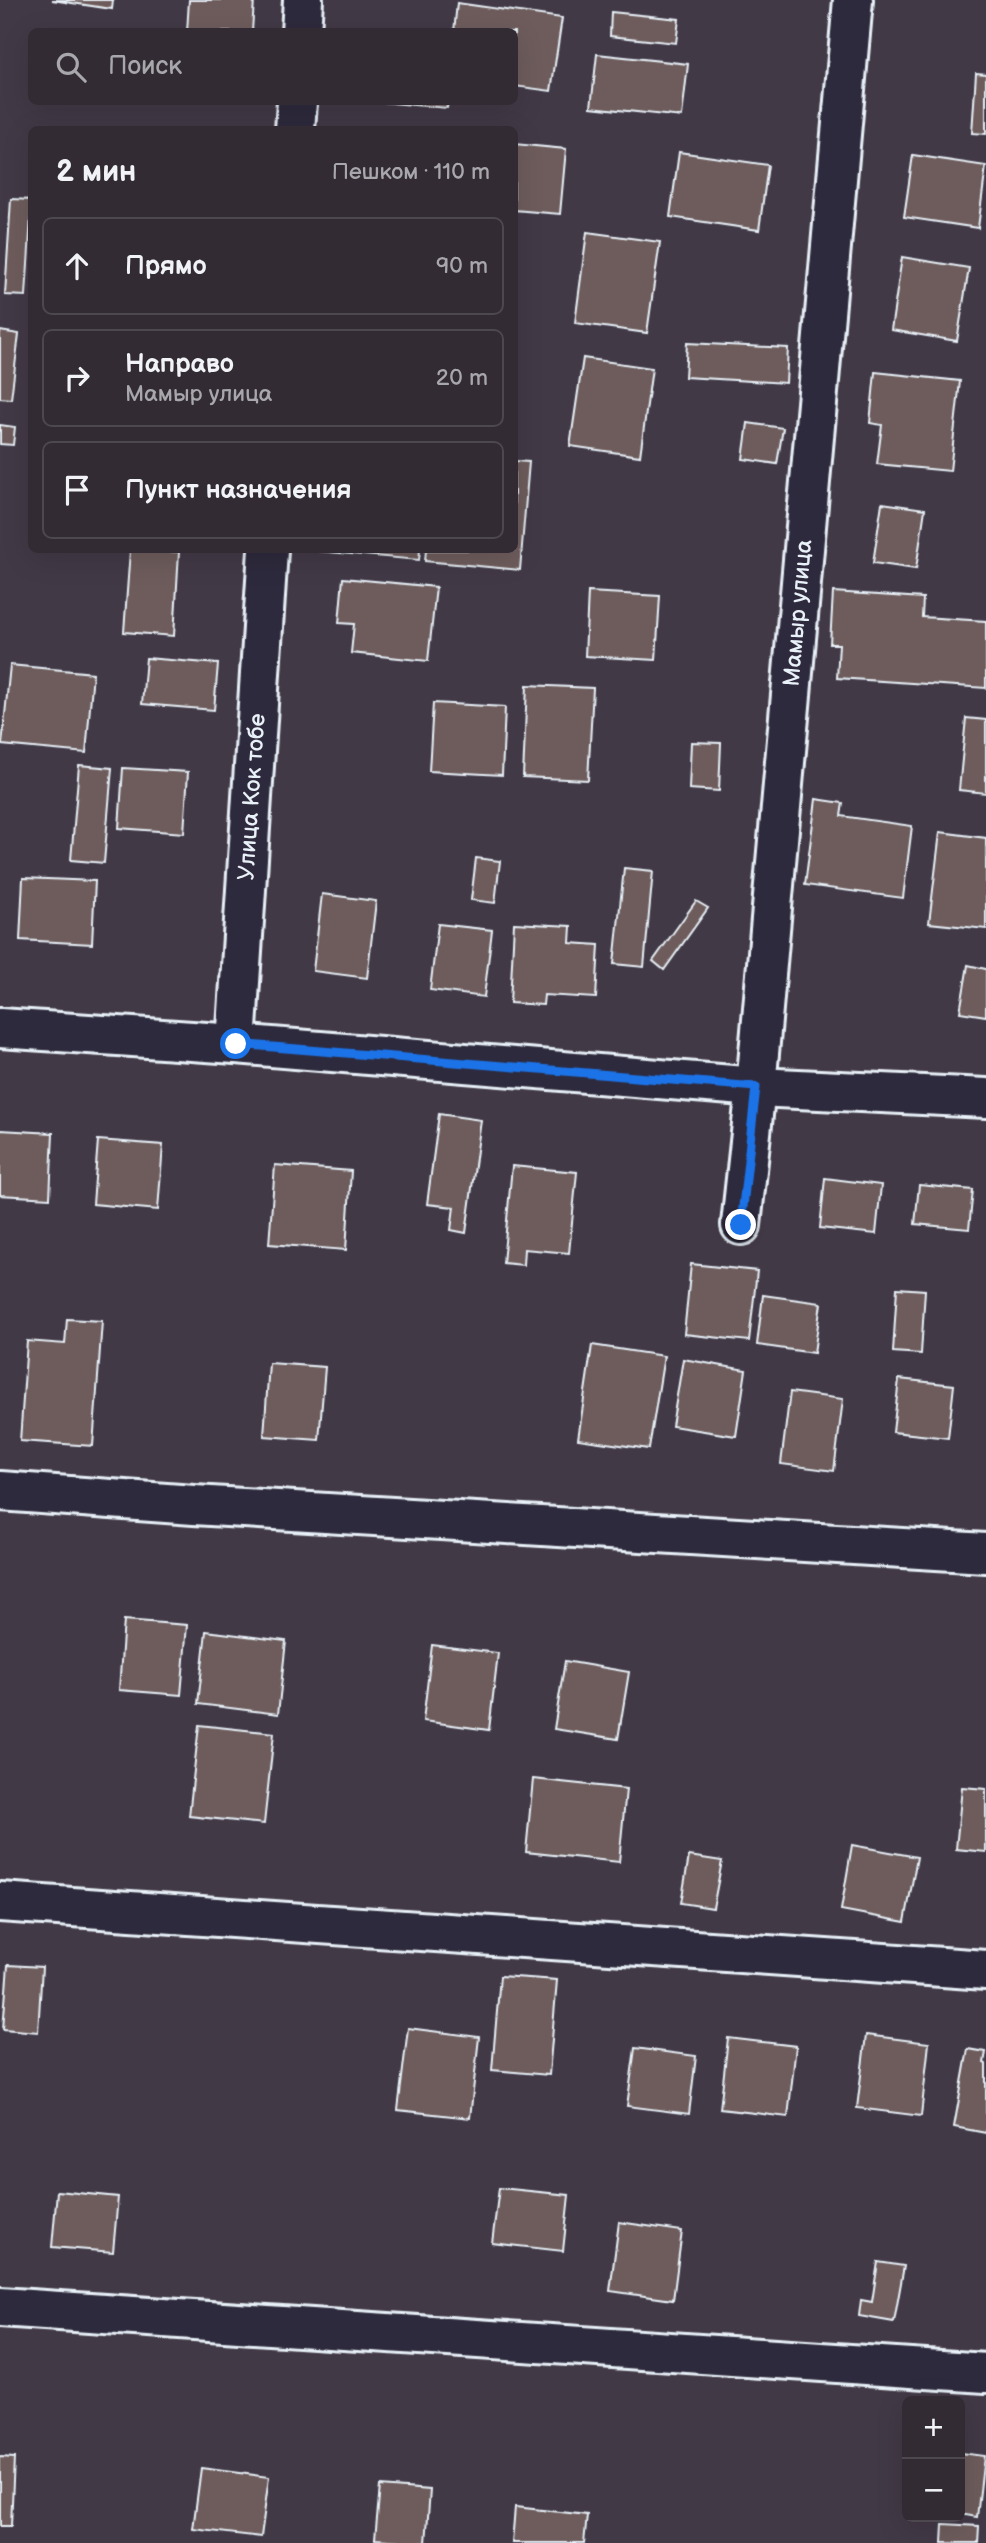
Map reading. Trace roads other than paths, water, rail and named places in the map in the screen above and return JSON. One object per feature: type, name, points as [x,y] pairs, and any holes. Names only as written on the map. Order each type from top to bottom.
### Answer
[{"type":"street","points":[[301,28],[303,0]]},
{"type":"street","name":"Мамыр улица","points":[[741,1225],[756,1087],[853,0]]},
{"type":"street","points":[[295,126],[297,105]]},
{"type":"street","name":"Улица Кок тобе","points":[[236,1044],[268,553]]},
{"type":"street","points":[[0,1028],[236,1044],[756,1087],[986,1098]]},
{"type":"street","points":[[0,1491],[986,1553]]},
{"type":"street","points":[[0,1902],[986,1970]]},
{"type":"street","points":[[0,2307],[986,2373]]}]
